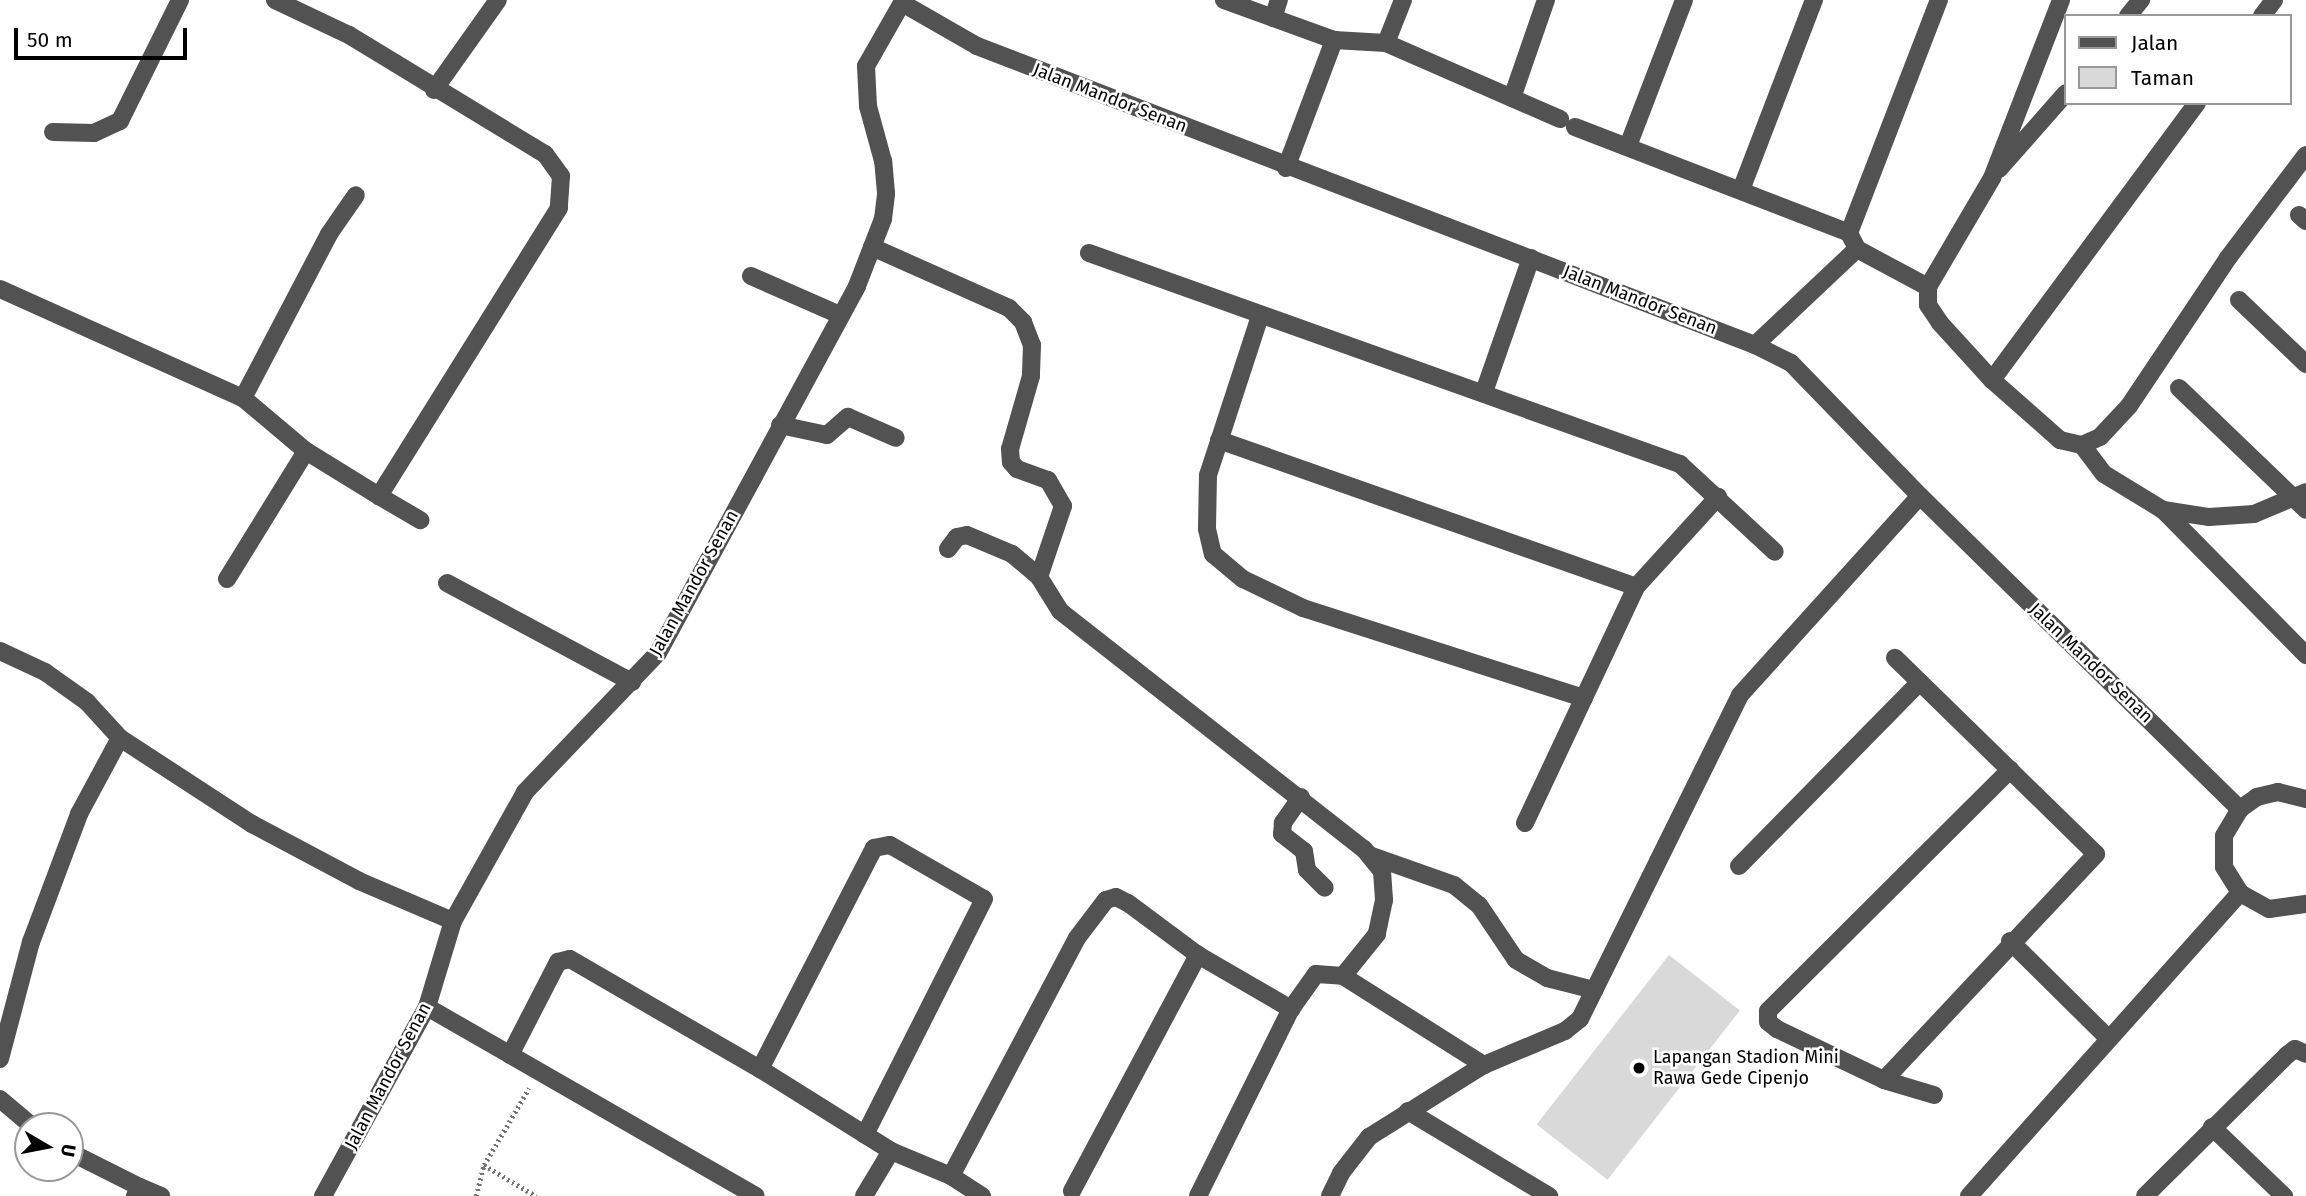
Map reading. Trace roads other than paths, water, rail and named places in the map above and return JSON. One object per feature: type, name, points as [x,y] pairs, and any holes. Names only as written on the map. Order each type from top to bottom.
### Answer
[{"type":"street","points":[[53,132],[94,133],[120,121],[180,0]]},
{"type":"street","points":[[434,90],[498,0]]},
{"type":"street","points":[[1224,0],[1334,40],[1386,43],[1567,123],[1741,190],[1853,241],[1928,287]]},
{"type":"street","points":[[1273,18],[1279,0]]},
{"type":"street","points":[[1386,43],[1403,0]]},
{"type":"street","points":[[1512,98],[1546,0]]},
{"type":"street","points":[[1628,146],[1684,0]]},
{"type":"street","points":[[1741,190],[1814,0]]},
{"type":"street","points":[[1755,345],[1853,241],[1939,0]]},
{"type":"street","points":[[2061,0],[1992,178],[1928,287],[1928,305],[1940,323],[1992,380],[2060,440],[2082,445],[2100,438],[2129,406],[2228,258],[2306,155]]},
{"type":"street","points":[[2130,14],[2141,0]]},
{"type":"street","points":[[285,2],[349,35],[434,90],[545,154],[558,166],[563,189],[559,208],[540,241],[379,496]]},
{"type":"street","name":"Jalan Mandor Senan","points":[[323,1196],[427,1007],[453,921],[525,792],[658,653],[780,425],[826,350],[872,247],[886,193],[883,161],[868,106],[866,65],[903,2],[977,46],[1286,168],[1531,258],[1755,345],[1791,363],[1920,496],[2240,808]]},
{"type":"street","points":[[1286,168],[1334,40]]},
{"type":"street","points":[[1992,178],[2064,95]]},
{"type":"street","points":[[1992,380],[2196,105]]},
{"type":"street","points":[[243,398],[328,234],[356,195]]},
{"type":"street","points":[[872,247],[1009,308],[1023,321],[1032,345],[1031,376],[1010,449],[1011,462],[1017,469],[1048,480],[1063,506],[1039,578]]},
{"type":"street","points":[[1089,253],[1680,464],[1775,552]]},
{"type":"street","points":[[1484,392],[1531,258]]},
{"type":"street","points":[[751,276],[840,315]]},
{"type":"street","points":[[0,289],[243,398],[306,451],[420,520]]},
{"type":"street","points":[[2239,300],[2306,364]]},
{"type":"street","points":[[1260,316],[1208,475],[1207,529],[1213,554],[1243,579],[1303,608],[1584,698]]},
{"type":"street","points":[[2179,388],[2302,500]]},
{"type":"street","points":[[780,425],[827,435],[848,417],[896,438]]},
{"type":"street","points":[[1219,440],[1636,587]]},
{"type":"street","points":[[2082,445],[2104,474],[2163,510],[2306,655]]},
{"type":"street","points":[[227,579],[306,451]]},
{"type":"street","points":[[1330,1196],[1341,1173],[1369,1137],[1484,1065],[1565,1031],[1580,1019],[1740,695],[1920,496]]},
{"type":"street","points":[[1525,823],[1636,587],[1718,497]]},
{"type":"street","points":[[2163,510],[2210,517],[2254,514],[2302,500]]},
{"type":"street","points":[[948,549],[957,537],[986,541],[1012,554],[1039,578],[1060,611],[1301,797],[1369,855],[1382,871],[1384,900],[1377,934],[1343,976]]},
{"type":"street","points":[[447,583],[632,682]]},
{"type":"street","points":[[0,651],[55,679],[87,702],[120,738],[252,824],[359,881],[453,921]]},
{"type":"street","points":[[1884,1080],[2010,941],[2096,854],[1895,657]]},
{"type":"street","points":[[1739,866],[1920,682]]},
{"type":"street","points":[[0,1059],[31,942],[79,814],[120,738]]},
{"type":"street","points":[[1934,1095],[1884,1080],[1777,1029],[1768,1022],[1768,1011],[2010,770]]},
{"type":"street","points":[[2304,794],[2278,792],[2257,797],[2240,808],[2224,836],[2224,867],[2239,893],[2269,909],[2306,904]]},
{"type":"street","points":[[1301,797],[1283,823],[1282,834],[1304,851],[1307,870],[1325,888]]},
{"type":"street","points":[[760,1069],[874,848],[890,845],[984,899],[865,1135]]},
{"type":"street","points":[[1369,855],[1454,885],[1479,905],[1516,960],[1547,978],[1594,990]]},
{"type":"street","points":[[1969,1196],[2239,893]]},
{"type":"street","points":[[951,1175],[1077,938],[1106,900],[1116,897],[1128,902],[1198,955],[1291,1009]]},
{"type":"street","points":[[2010,941],[2109,1039]]},
{"type":"street","points":[[1074,1194],[1198,955]]},
{"type":"street","points":[[510,1055],[558,962],[569,960],[760,1069],[891,1152],[951,1175],[982,1196]]},
{"type":"street","points":[[1198,1196],[1291,1009],[1316,974],[1343,976],[1484,1065]]},
{"type":"street","points":[[427,1007],[756,1196]]},
{"type":"street","points":[[2145,1196],[2287,1055],[2295,1049],[2306,1054]]},
{"type":"street","points":[[0,1098],[16,1112]]},
{"type":"street","points":[[1408,1111],[1549,1196]]},
{"type":"street","points":[[2212,1127],[2284,1196]]},
{"type":"street","points":[[864,1196],[891,1152]]},
{"type":"street","points":[[84,1160],[138,1191],[161,1196]]},
{"type":"place","name":"Lapangan Stadion Mini Rawa Gede Cipenjo","points":[[1639,1068]]}]
